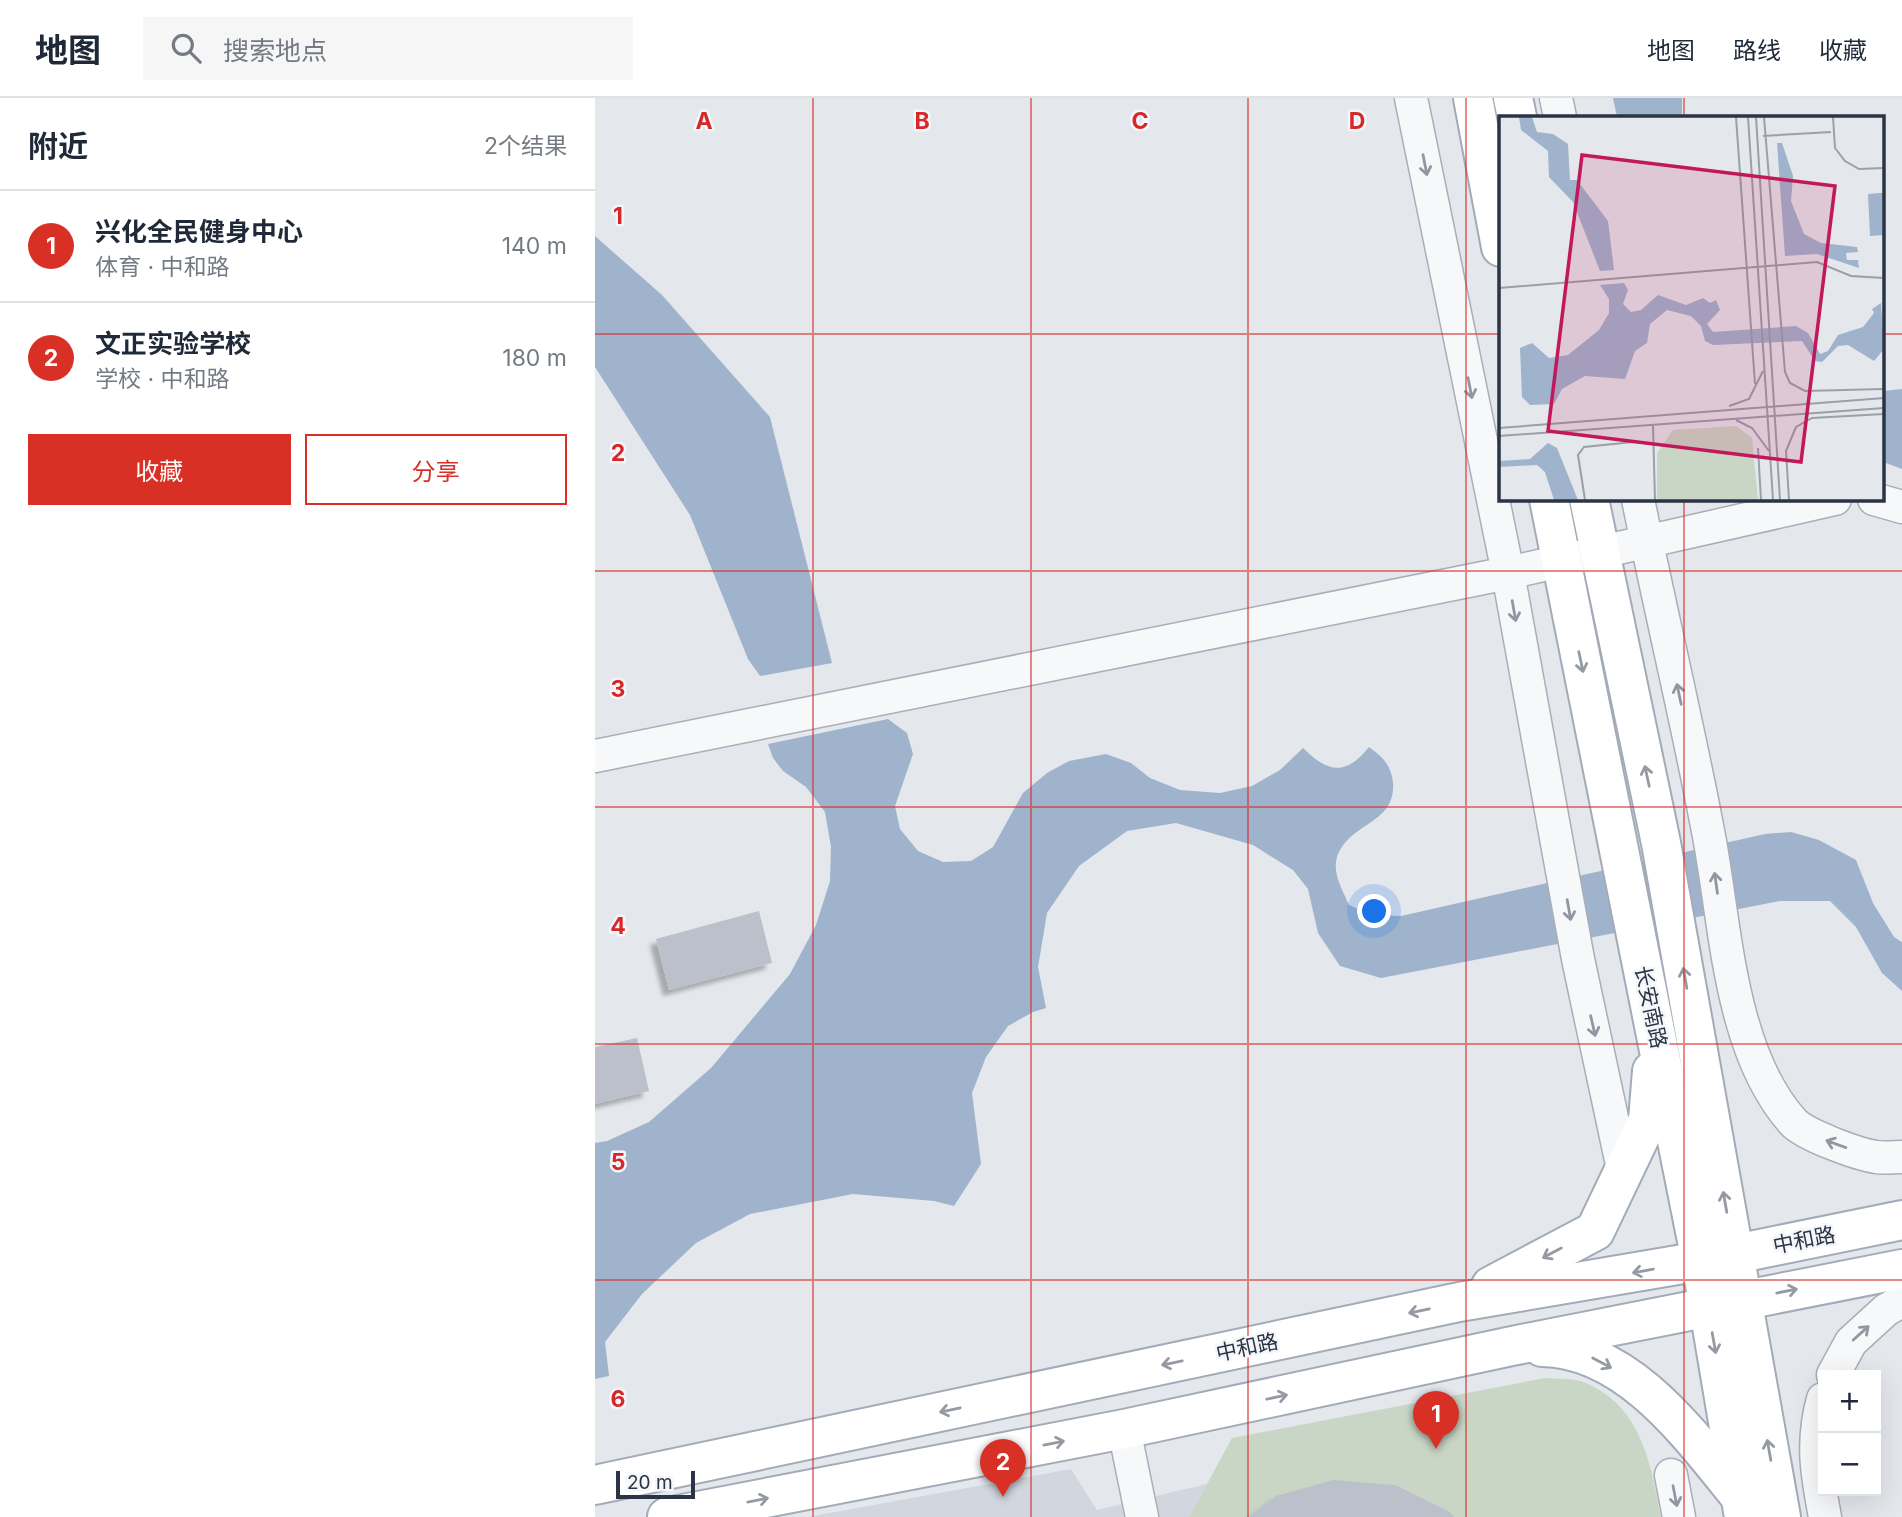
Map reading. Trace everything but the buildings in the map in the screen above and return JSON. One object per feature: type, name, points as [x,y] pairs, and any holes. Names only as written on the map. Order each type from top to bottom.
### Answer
[{"type":"main road","points":[[1473,98],[1499,236]]},
{"type":"main road","points":[[1513,98],[1517,116]]},
{"type":"main road","name":"长安南路","points":[[1549,500],[1656,1027],[1718,1258]]},
{"type":"main road","name":"长安南路","points":[[1590,500],[1677,931],[1725,1304],[1742,1506]]},
{"type":"main road","points":[[1459,1302],[1595,1231],[1648,1120],[1656,1027]]},
{"type":"main road","name":"中和路","points":[[595,1485],[1459,1302],[1718,1258],[1902,1220]]},
{"type":"main road","points":[[667,1517],[1124,1429],[1512,1346],[1902,1269]]},
{"type":"main road","name":"长安南路","points":[[1725,1304],[1781,1517]]},
{"type":"main road","points":[[1512,1346],[1559,1347],[1598,1360],[1628,1378],[1659,1402],[1691,1436],[1742,1506]]},
{"type":"street","points":[[1411,98],[1507,573],[1578,959],[1624,1174]]},
{"type":"street","points":[[1556,98],[1560,116]]},
{"type":"street","points":[[1638,500],[1709,832],[1723,934],[1742,1017],[1761,1074],[1795,1124],[1830,1142],[1876,1157],[1902,1157]]},
{"type":"street","points":[[595,756],[1507,573],[1831,500]]},
{"type":"street","points":[[1878,500],[1902,507]]},
{"type":"street","points":[[1836,1370],[1851,1342],[1886,1310],[1902,1301]]},
{"type":"street","points":[[1818,1417],[1817,1473],[1825,1517]]},
{"type":"street","points":[[1124,1429],[1142,1517]]},
{"type":"street","points":[[1671,1475],[1679,1517]]},
{"type":"shaded area","points":[[1071,1469],[1097,1510],[1207,1484],[1189,1517],[808,1517]]},
{"type":"green space","points":[[1545,1378],[1583,1382],[1603,1392],[1631,1420],[1647,1457],[1661,1517],[1189,1517],[1232,1438]]},
{"type":"water","points":[[1613,98],[1682,98],[1682,116],[1617,116]]},
{"type":"water","points":[[595,236],[662,295],[770,417],[832,663],[760,676],[748,659],[690,515],[595,367]]},
{"type":"water","points":[[1902,389],[1902,469],[1885,463],[1885,391]]},
{"type":"water","points":[[888,719],[907,733],[913,754],[895,806],[900,829],[918,851],[943,862],[971,861],[993,847],[1023,793],[1047,773],[1069,761],[1106,754],[1131,763],[1150,778],[1180,790],[1220,793],[1252,786],[1280,770],[1303,748],[1321,762],[1337,768],[1353,763],[1369,747],[1388,766],[1393,782],[1392,796],[1380,815],[1343,845],[1337,857],[1336,870],[1349,905],[1372,915],[1401,916],[1765,834],[1791,832],[1819,840],[1856,860],[1873,903],[1894,937],[1902,942],[1902,991],[1882,973],[1856,927],[1830,901],[1780,901],[1381,978],[1340,966],[1318,933],[1308,889],[1293,870],[1253,845],[1176,823],[1127,831],[1079,866],[1047,913],[1038,967],[1046,1008],[1008,1026],[986,1057],[972,1093],[981,1164],[954,1206],[934,1201],[853,1194],[750,1214],[696,1243],[642,1294],[605,1342],[609,1376],[595,1379],[595,1143],[607,1141],[649,1122],[711,1068],[790,974],[816,925],[830,881],[831,847],[825,812],[806,787],[783,771],[773,758],[768,744]]},
{"type":"place","name":"兴化全民健身中心","points":[[1436,1449]]},
{"type":"place","name":"文正实验学校","points":[[1003,1497]]}]
